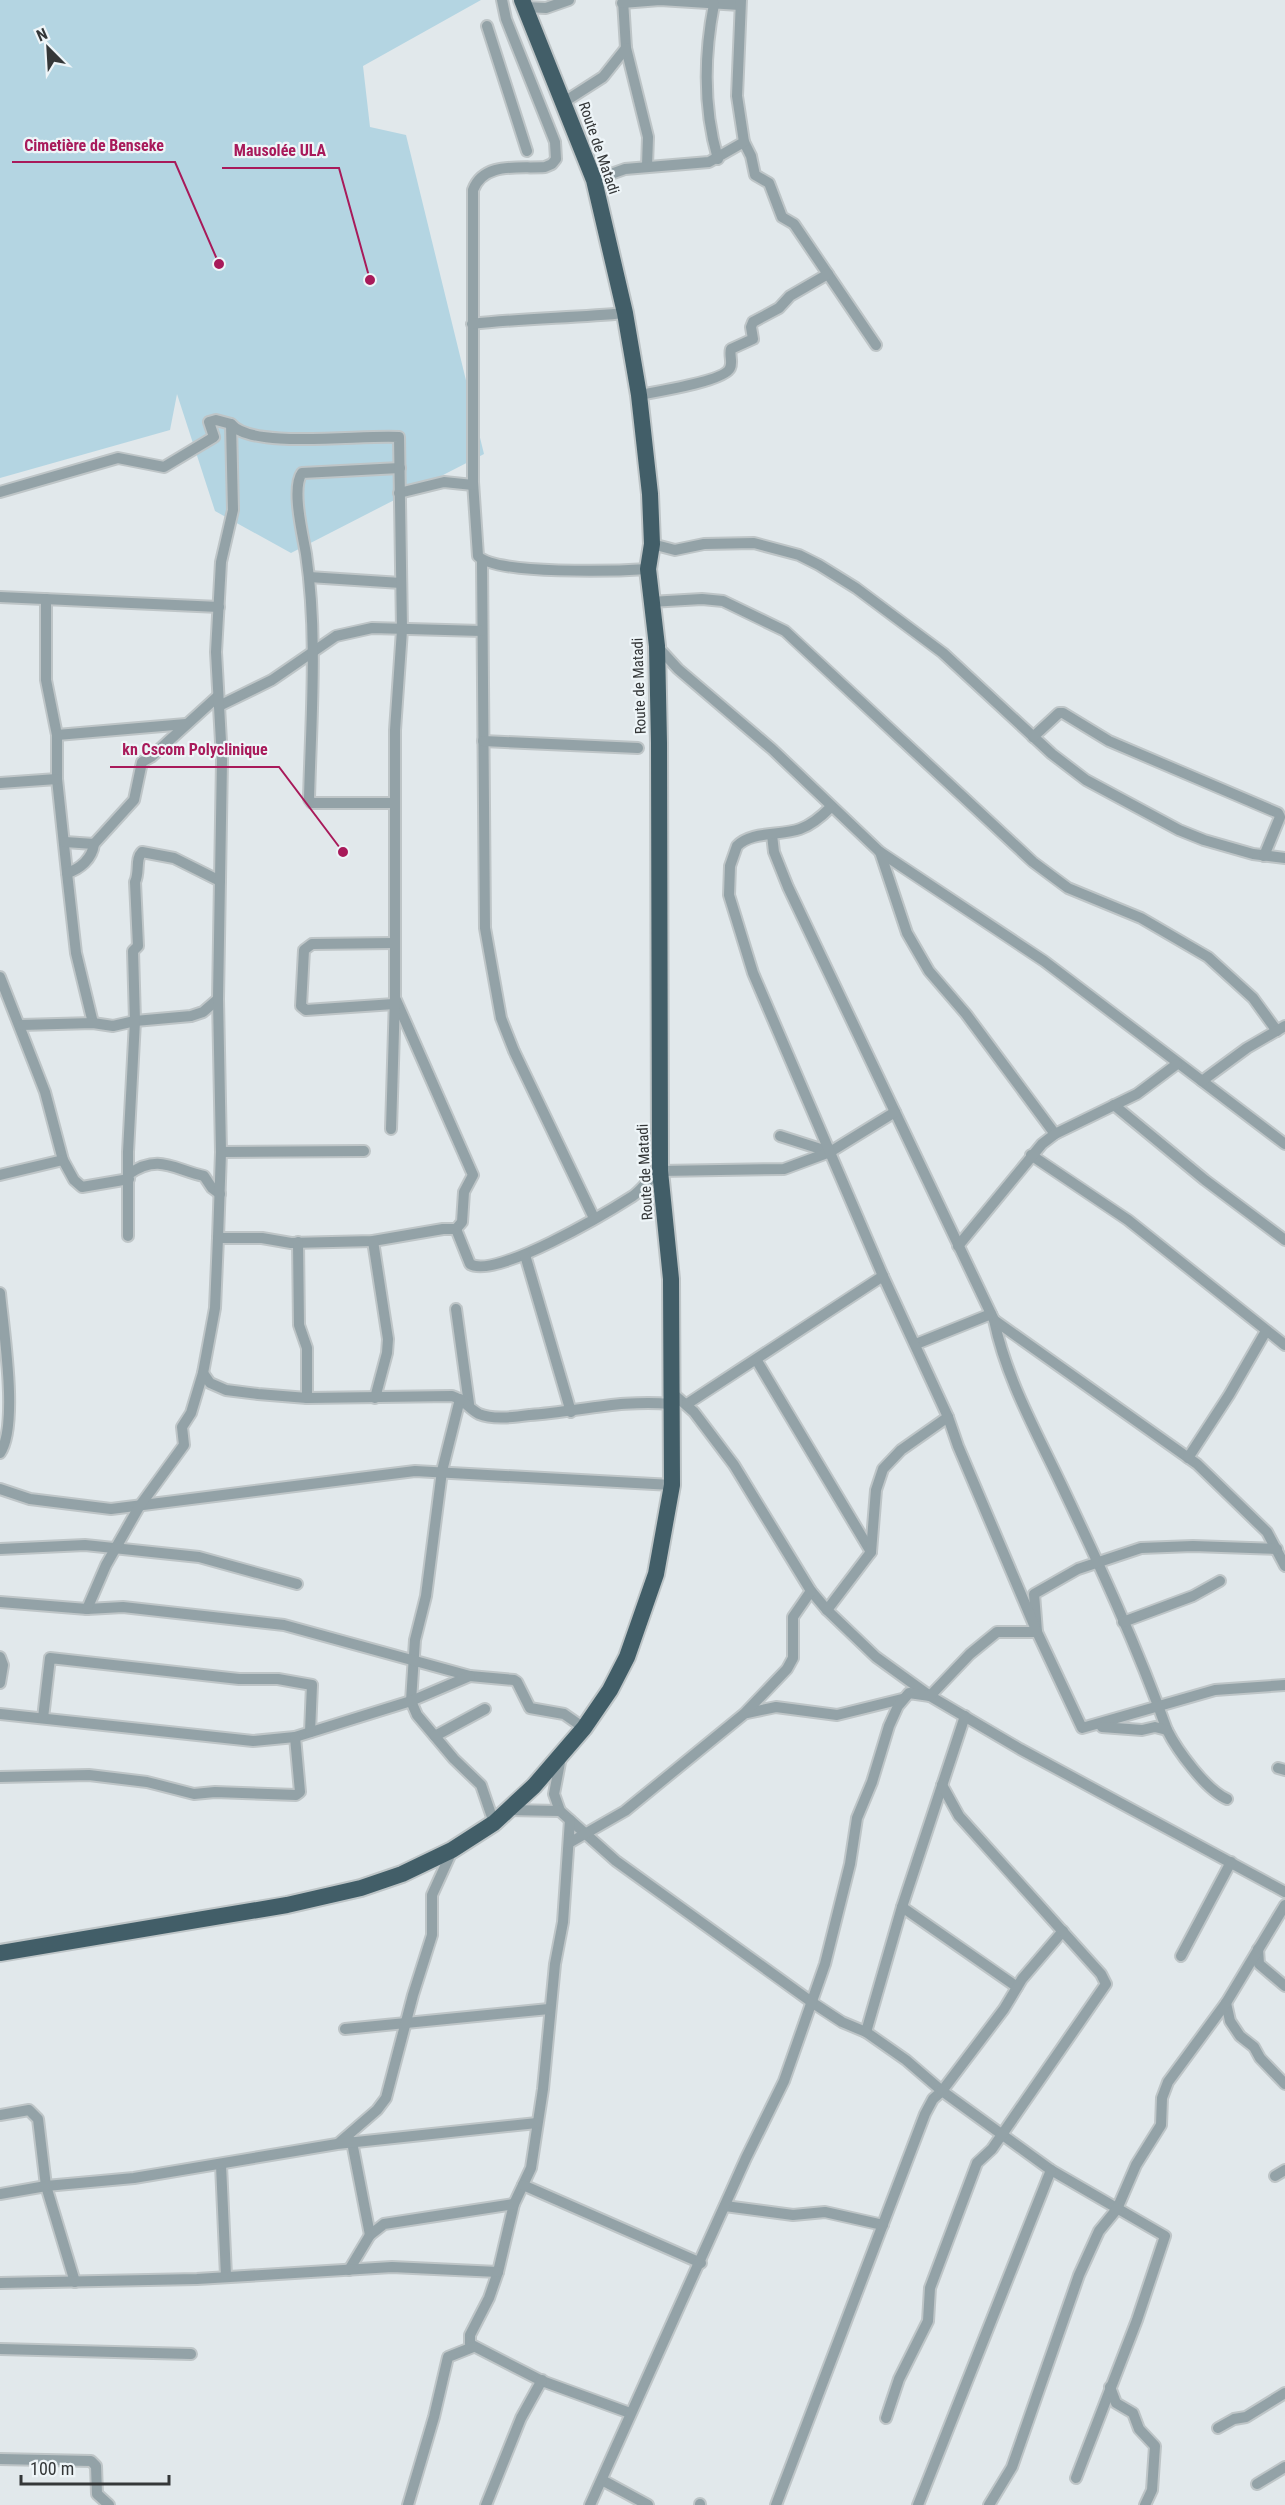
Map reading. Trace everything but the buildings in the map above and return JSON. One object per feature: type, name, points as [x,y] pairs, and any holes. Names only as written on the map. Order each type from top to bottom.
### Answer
[{"type":"highway","name":"Route de Matadi","points":[[0,1953],[287,1905],[361,1888],[402,1874],[452,1850],[494,1823],[561,1757],[584,1728],[610,1690],[627,1657],[656,1574],[672,1485],[671,1279],[660,1171],[657,646],[650,602],[648,569],[652,544],[650,494],[639,395],[625,313],[594,180],[523,3]]},
{"type":"street","points":[[502,0],[506,19],[539,99],[556,153],[552,164],[545,167],[502,168],[481,176],[476,182],[472,201],[473,485],[476,548],[482,561],[484,928],[501,1018],[513,1052],[594,1218]]},
{"type":"street","points":[[523,3],[546,8],[569,0]]},
{"type":"street","points":[[647,166],[648,137],[626,48],[623,2],[660,0],[714,4],[740,3],[737,96],[744,142],[751,156],[755,175],[769,183],[782,217],[794,224],[876,345]]},
{"type":"street","points":[[714,4],[709,33],[706,88],[710,131],[718,159]]},
{"type":"street","points":[[487,26],[527,151]]},
{"type":"street","points":[[564,102],[603,77],[626,48]]},
{"type":"street","points":[[594,180],[625,169],[647,166],[667,167],[718,159],[744,142]]},
{"type":"street","points":[[639,395],[708,380],[725,373],[731,366],[731,349],[753,339],[751,327],[753,321],[779,308],[790,296],[828,274]]},
{"type":"street","points":[[472,324],[513,320],[556,320],[625,313]]},
{"type":"street","points":[[0,492],[118,458],[164,468],[214,437],[209,422],[216,420],[231,424],[251,436],[321,439],[399,437],[402,630],[395,730],[391,1129]]},
{"type":"street","points":[[87,1609],[106,1565],[139,1507],[184,1444],[182,1427],[191,1413],[203,1373],[214,1308],[221,1152],[218,999],[222,760],[218,701],[219,607],[222,551],[233,510],[231,424]]},
{"type":"street","points":[[394,803],[310,801],[312,651],[309,577],[299,514],[297,479],[302,473],[400,468]]},
{"type":"street","points":[[399,493],[444,482],[473,485]]},
{"type":"street","points":[[652,544],[675,550],[704,544],[754,543],[799,555],[856,588],[935,646],[1033,737],[1086,780],[1128,804],[1204,840],[1264,856],[1285,858]]},
{"type":"street","points":[[482,561],[556,571],[648,569]]},
{"type":"street","points":[[309,577],[401,583]]},
{"type":"street","points":[[0,597],[68,598],[219,607]]},
{"type":"street","points":[[46,599],[46,680],[57,735],[57,779],[67,873],[76,953],[93,1023]]},
{"type":"street","points":[[650,602],[702,599],[723,601],[785,631],[1033,862],[1068,888],[1141,918],[1208,957],[1253,998],[1281,1029],[1247,1048],[1202,1081]]},
{"type":"street","points":[[67,873],[83,865],[93,851],[94,844],[134,800],[142,762],[151,758],[186,724],[218,701],[272,680],[331,638],[346,633],[372,628],[482,631]]},
{"type":"street","points":[[657,646],[678,669],[772,749],[880,852],[1044,961],[1285,1144]]},
{"type":"street","points":[[1033,737],[1059,713],[1063,713],[1109,741],[1278,813],[1280,817],[1264,856]]},
{"type":"street","points":[[57,735],[186,724]]},
{"type":"street","points":[[483,741],[638,748]]},
{"type":"street","points":[[0,783],[57,779]]},
{"type":"street","points":[[831,807],[822,817],[800,829],[751,838],[737,846],[730,866],[729,895],[753,974],[883,1276],[948,1417],[1037,1632],[1082,1728],[1225,1689],[1285,1685]]},
{"type":"street","points":[[772,835],[774,852],[780,868],[993,1317],[1005,1359],[1021,1400],[1098,1564],[1173,1743],[1207,1786],[1227,1799]]},
{"type":"street","points":[[65,842],[94,844]]},
{"type":"street","points":[[880,852],[907,933],[923,962],[1055,1134]]},
{"type":"street","points":[[128,1236],[135,1021],[133,951],[138,946],[135,882],[139,874],[140,853],[174,858],[220,881]]},
{"type":"street","points":[[393,943],[312,944],[307,946],[304,950],[301,1006],[306,1010],[394,1000]]},
{"type":"street","points":[[0,977],[21,1025],[45,1092],[63,1160],[74,1180],[82,1187],[129,1176],[150,1165],[173,1164],[187,1173],[204,1176],[212,1188],[220,1194]]},
{"type":"street","points":[[21,1025],[93,1023],[113,1026],[135,1021],[198,1014],[218,999]]},
{"type":"street","points":[[218,1238],[254,1237],[284,1243],[373,1241],[442,1229],[456,1229],[462,1222],[464,1191],[473,1175],[394,1000]]},
{"type":"street","points":[[958,1246],[1031,1155],[1055,1134],[1137,1094],[1177,1064]]},
{"type":"street","points":[[1114,1105],[1205,1180],[1285,1240]]},
{"type":"street","points":[[456,1229],[468,1261],[474,1267],[483,1268],[525,1255],[594,1218],[632,1196],[647,1179],[660,1171],[772,1171],[830,1152],[895,1112]]},
{"type":"street","points":[[780,1136],[830,1152]]},
{"type":"street","points":[[221,1152],[364,1150]]},
{"type":"street","points":[[1031,1155],[1128,1220],[1285,1345]]},
{"type":"street","points":[[0,1175],[63,1160]]},
{"type":"street","points":[[373,1241],[388,1339],[387,1353],[375,1398]]},
{"type":"street","points":[[298,1242],[299,1325],[307,1348],[308,1398]]},
{"type":"street","points":[[525,1255],[571,1412]]},
{"type":"street","points":[[687,1404],[757,1361],[883,1276]]},
{"type":"street","points":[[0,1293],[8,1378],[8,1433],[0,1453]]},
{"type":"street","points":[[456,1309],[464,1402],[442,1471],[431,1565],[415,1640],[411,1701],[417,1715],[435,1737],[481,1785],[494,1823]]},
{"type":"street","points":[[916,1344],[993,1317]]},
{"type":"street","points":[[993,1317],[1188,1458],[1267,1532],[1285,1566]]},
{"type":"street","points":[[1188,1458],[1229,1395],[1266,1331]]},
{"type":"street","points":[[757,1361],[871,1552]]},
{"type":"street","points":[[203,1373],[210,1383],[226,1390],[308,1398],[452,1396],[479,1414],[499,1416],[571,1412],[670,1397],[687,1404],[734,1465],[812,1591],[827,1610],[876,1657],[930,1696],[1020,1749],[1285,1892]]},
{"type":"street","points":[[827,1610],[871,1552],[876,1490],[883,1469],[901,1450],[948,1417]]},
{"type":"street","points":[[0,1489],[30,1499],[111,1509],[404,1473],[442,1471],[672,1485]]},
{"type":"street","points":[[1255,1549],[1267,1532]]},
{"type":"street","points":[[0,1549],[85,1545],[117,1547],[199,1557],[297,1584]]},
{"type":"street","points":[[1037,1632],[1035,1594],[1078,1569],[1141,1548],[1193,1546],[1277,1549]]},
{"type":"street","points":[[1123,1622],[1193,1596],[1220,1581]]},
{"type":"street","points":[[569,1843],[587,1835],[625,1811],[744,1714],[790,1664],[795,1646],[793,1617],[812,1591]]},
{"type":"street","points":[[0,1602],[87,1609],[123,1607],[284,1625],[470,1676],[518,1682],[530,1708],[564,1714],[584,1728]]},
{"type":"street","points":[[930,1696],[970,1654],[997,1632],[1037,1632]]},
{"type":"street","points":[[0,1657],[3,1665],[0,1683]]},
{"type":"street","points":[[43,1718],[50,1658],[239,1679],[278,1679],[312,1685],[310,1732]]},
{"type":"street","points":[[0,1714],[253,1741],[295,1737],[411,1701],[470,1676]]},
{"type":"street","points":[[590,2505],[630,2413],[784,2081],[813,2003],[850,1864],[856,1818],[872,1782],[889,1726],[902,1699],[909,1693],[930,1696]]},
{"type":"street","points":[[744,1714],[776,1707],[837,1714],[902,1699]]},
{"type":"street","points":[[435,1737],[485,1709]]},
{"type":"street","points":[[866,2032],[902,1906],[965,1716]]},
{"type":"street","points":[[1093,1726],[1142,1730],[1155,1727],[1167,1730]]},
{"type":"street","points":[[0,1777],[89,1775],[147,1782],[194,1794],[215,1792],[296,1795],[300,1792],[300,1783],[295,1737]]},
{"type":"street","points":[[561,1757],[554,1794],[560,1811],[616,1862],[813,2003],[842,2022],[866,2032],[906,2060],[942,2091],[1051,2170],[1165,2236],[1137,2319],[1076,2478]]},
{"type":"street","points":[[886,2418],[899,2379],[927,2321],[930,2288],[977,2163],[1002,2134],[1105,1988],[1101,1974],[959,1816],[942,1785]]},
{"type":"street","points":[[508,1810],[560,1811]]},
{"type":"street","points":[[570,1820],[563,1922],[549,2009],[543,2089],[531,2168],[514,2204],[498,2272],[470,2335],[470,2344],[542,2380],[630,2413]]},
{"type":"street","points":[[345,2141],[383,2104],[432,1935],[432,1895],[452,1850]]},
{"type":"street","points":[[1181,1956],[1232,1862]]},
{"type":"street","points":[[988,2505],[1012,2467],[1079,2275],[1100,2231],[1116,2208],[1136,2165],[1161,2125],[1162,2098],[1168,2082],[1226,2002],[1285,1905]]},
{"type":"street","points":[[902,1906],[1017,1987]]},
{"type":"street","points":[[778,2504],[925,2114],[933,2099],[942,2091],[1004,2009],[1017,1987],[1063,1931]]},
{"type":"street","points":[[1259,1945],[1258,1964],[1285,1986]]},
{"type":"street","points":[[1226,2002],[1230,2021],[1240,2036],[1254,2047],[1260,2058],[1285,2084]]},
{"type":"street","points":[[345,2029],[549,2009]]},
{"type":"street","points":[[0,2115],[29,2110],[36,2115],[46,2186],[75,2282]]},
{"type":"street","points":[[0,2194],[46,2186],[134,2178],[221,2165],[345,2141],[537,2123]]},
{"type":"street","points":[[345,2141],[370,2235]]},
{"type":"street","points":[[221,2165],[226,2276]]},
{"type":"street","points":[[918,2505],[1051,2170]]},
{"type":"street","points":[[523,2185],[700,2263]]},
{"type":"street","points":[[349,2270],[370,2235],[384,2224],[514,2204]]},
{"type":"street","points":[[725,2206],[793,2215],[825,2211],[882,2225]]},
{"type":"street","points":[[0,2283],[75,2282],[423,2267],[498,2272]]},
{"type":"street","points":[[408,2505],[435,2417],[448,2357],[473,2347]]},
{"type":"street","points":[[0,2349],[191,2354]]},
{"type":"street","points":[[486,2505],[521,2418],[542,2380]]},
{"type":"street","points":[[1110,2387],[1116,2403],[1133,2413],[1139,2429],[1155,2446],[1153,2484],[1149,2503]]},
{"type":"street","points":[[1218,2428],[1234,2419],[1246,2417],[1285,2393]]},
{"type":"street","points":[[0,2459],[91,2461],[97,2470],[97,2494],[109,2505]]},
{"type":"street","points":[[1257,2484],[1285,2467]]},
{"type":"street","points":[[602,2480],[648,2505]]},
{"type":"shaded area","points":[[0,0],[481,0],[363,66],[370,127],[406,135],[484,454],[291,553],[215,511],[177,394],[170,430],[0,478]]},
{"type":"place","name":"Cimetière de Benseke","points":[[219,264]]},
{"type":"place","name":"Mausolée ULA","points":[[370,280]]},
{"type":"place","name":"kn Cscom Polyclinique","points":[[343,852]]}]
